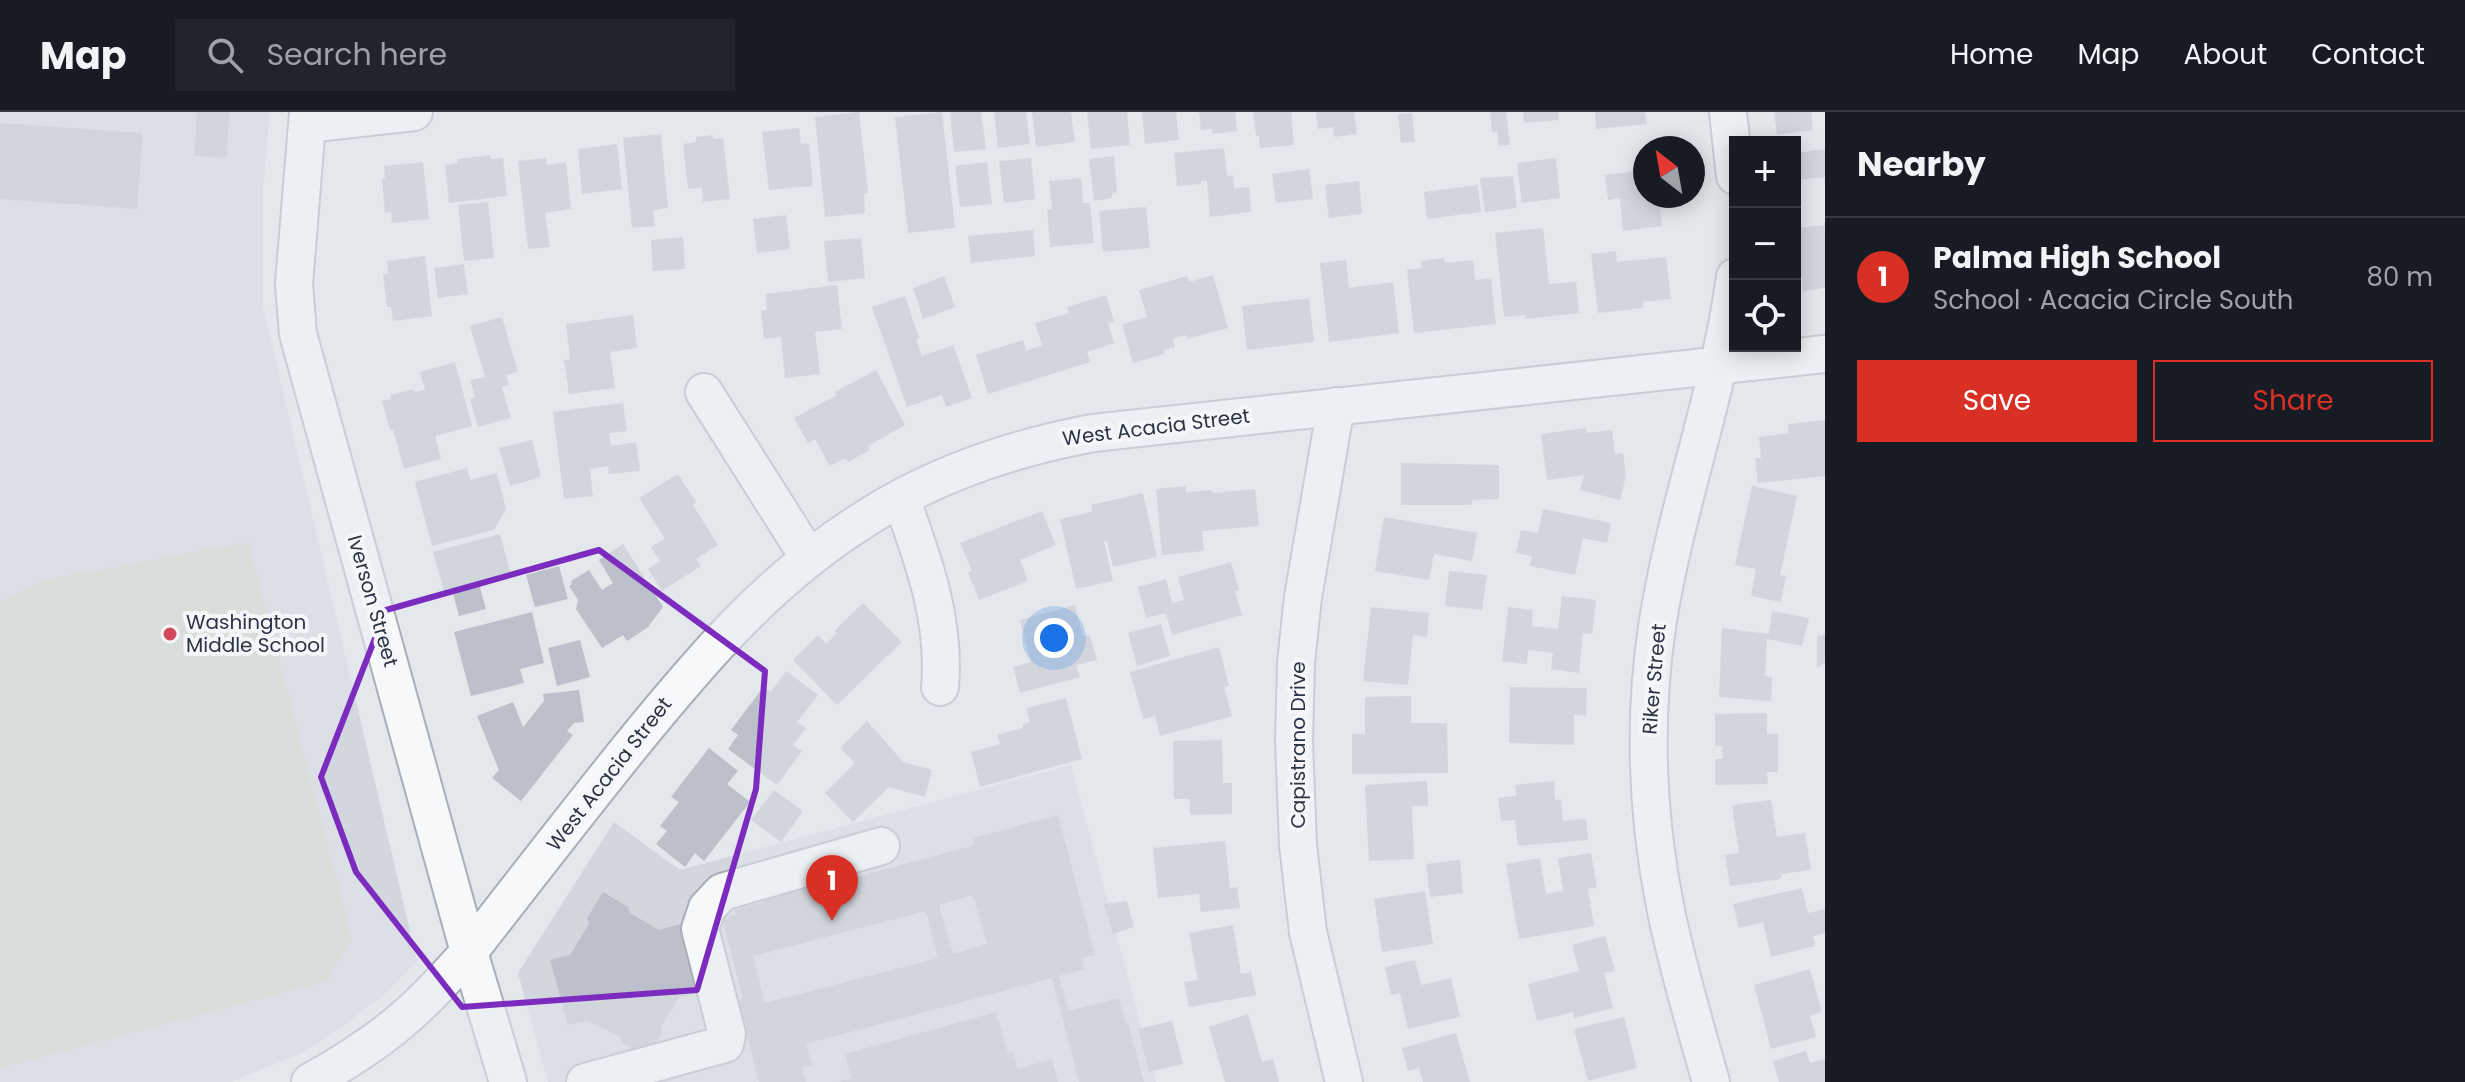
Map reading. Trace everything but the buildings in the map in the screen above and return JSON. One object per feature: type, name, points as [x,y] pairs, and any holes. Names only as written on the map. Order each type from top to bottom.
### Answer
[{"type":"street","points":[[307,118],[414,112]]},
{"type":"street","points":[[1728,112],[1731,136]]},
{"type":"street","name":"Iverson Street","points":[[307,118],[294,284],[298,334],[469,952],[508,1082]]},
{"type":"street","name":"Riker Street","points":[[1711,1082],[1676,953],[1659,874],[1649,786],[1648,740],[1655,643],[1665,582],[1734,280]]},
{"type":"street","name":"West Acacia Street","points":[[310,1082],[350,1058],[406,1017],[469,952],[690,672],[734,625],[809,558],[870,515],[901,498],[971,465],[1050,441],[1148,426],[1825,354]]},
{"type":"street","points":[[704,392],[809,558]]},
{"type":"street","name":"Capistrano Drive","points":[[1336,406],[1303,597],[1296,663],[1294,741],[1298,845],[1308,932],[1344,1082]]},
{"type":"street","points":[[901,498],[918,545],[940,630],[940,687]]},
{"type":"street","points":[[588,1081],[725,1044],[727,1034],[700,929],[707,908],[722,892],[881,846]]},
{"type":"highlighted area","points":[[599,550],[765,671],[756,789],[697,990],[462,1007],[356,872],[321,777],[386,610]]},
{"type":"shaded area","name":"Washington Middle School","points":[[0,112],[270,112],[263,188],[263,306],[417,961],[386,993],[304,1052],[231,1082],[0,1082]]},
{"type":"shaded area","points":[[1071,765],[1156,1082],[548,1082],[518,973],[614,822],[680,870]]},
{"type":"green space","points":[[248,542],[352,938],[327,981],[0,1068],[0,603],[40,581]]},
{"type":"place","name":"Washington Middle School","points":[[170,634]]},
{"type":"place","name":"Palma High School","points":[[832,921]]}]
